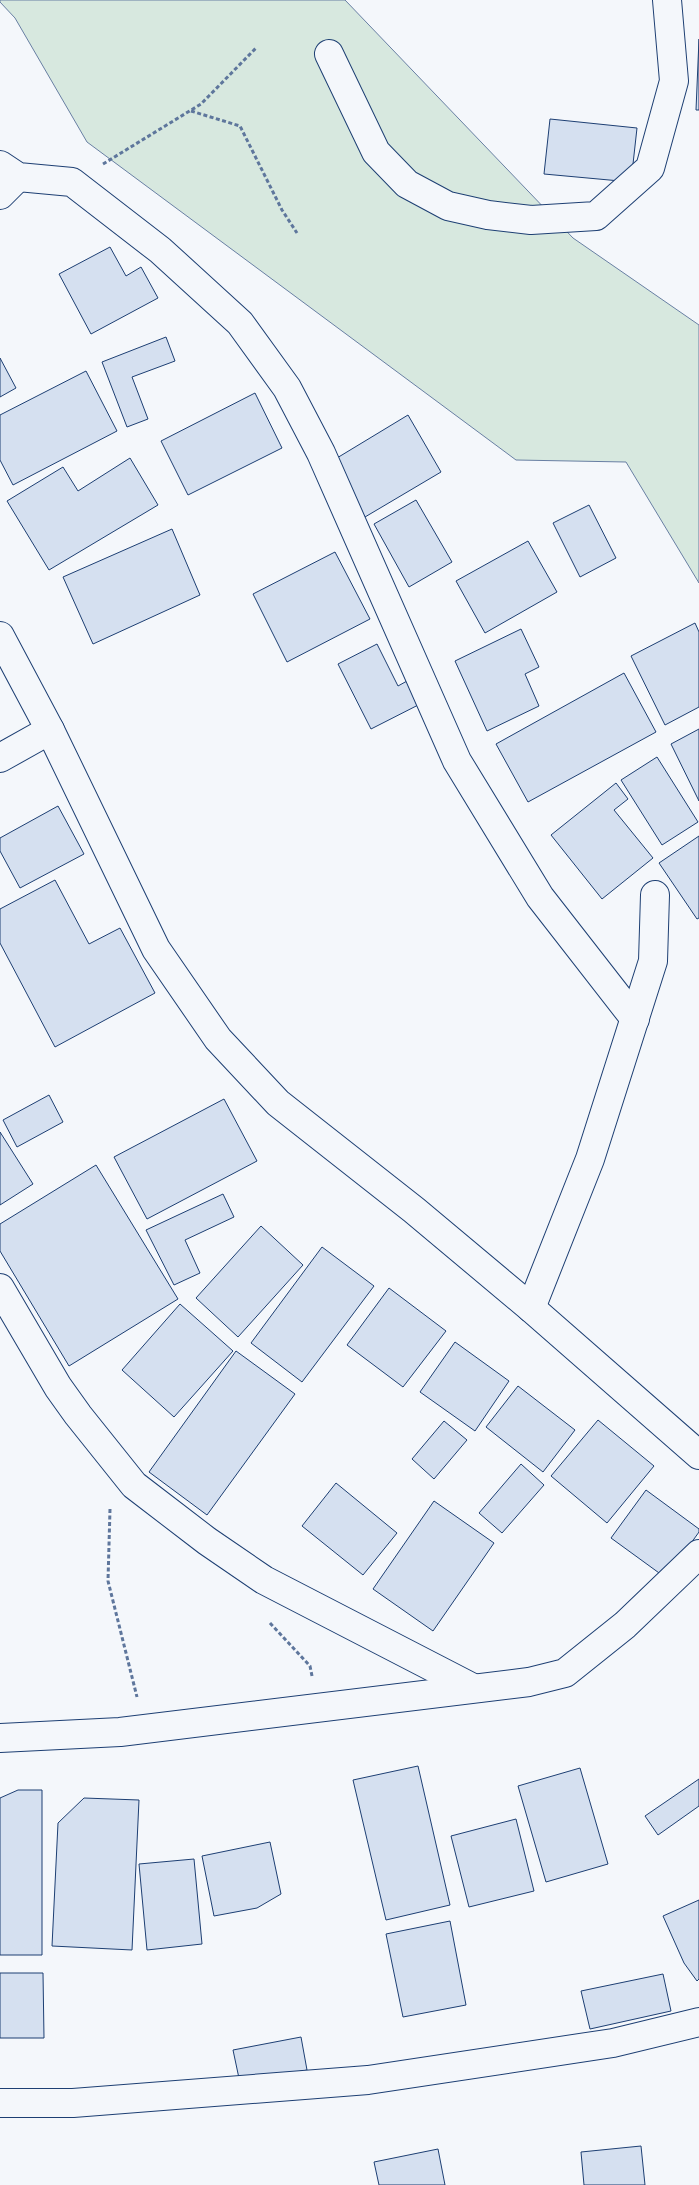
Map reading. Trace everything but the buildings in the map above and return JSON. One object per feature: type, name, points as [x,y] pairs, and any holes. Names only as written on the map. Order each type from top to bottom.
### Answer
[{"type":"street","points":[[329,54],[376,152],[407,184],[448,206],[488,214],[531,220],[596,216],[650,168],[674,81],[667,0]]},
{"type":"street","points":[[6,179],[72,182],[160,250],[240,322],[286,388],[321,453],[457,761],[540,898],[634,1019]]},
{"type":"street","points":[[0,636],[50,730],[156,949],[218,1039],[278,1103],[414,1210],[531,1308],[699,1454]]},
{"type":"street","points":[[0,758],[50,730]]},
{"type":"street","points":[[531,1308],[590,1159],[653,961],[655,895]]},
{"type":"street","points":[[0,1288],[58,1387],[134,1485],[207,1541],[264,1580],[473,1688]]},
{"type":"street","points":[[0,1738],[120,1732],[529,1682],[565,1673],[625,1625],[699,1554]]},
{"type":"street","points":[[0,2103],[73,2104],[368,2080],[614,2043],[699,2022]]},
{"type":"path","points":[[72,182],[201,104],[256,48]]},
{"type":"path","points":[[191,110],[240,126],[282,210],[297,233]]},
{"type":"path","points":[[112,1456],[108,1581],[145,1728]]},
{"type":"shaded area","points":[[0,0],[345,0],[573,238],[699,325],[699,583],[626,462],[516,460],[87,142],[15,18]]}]
